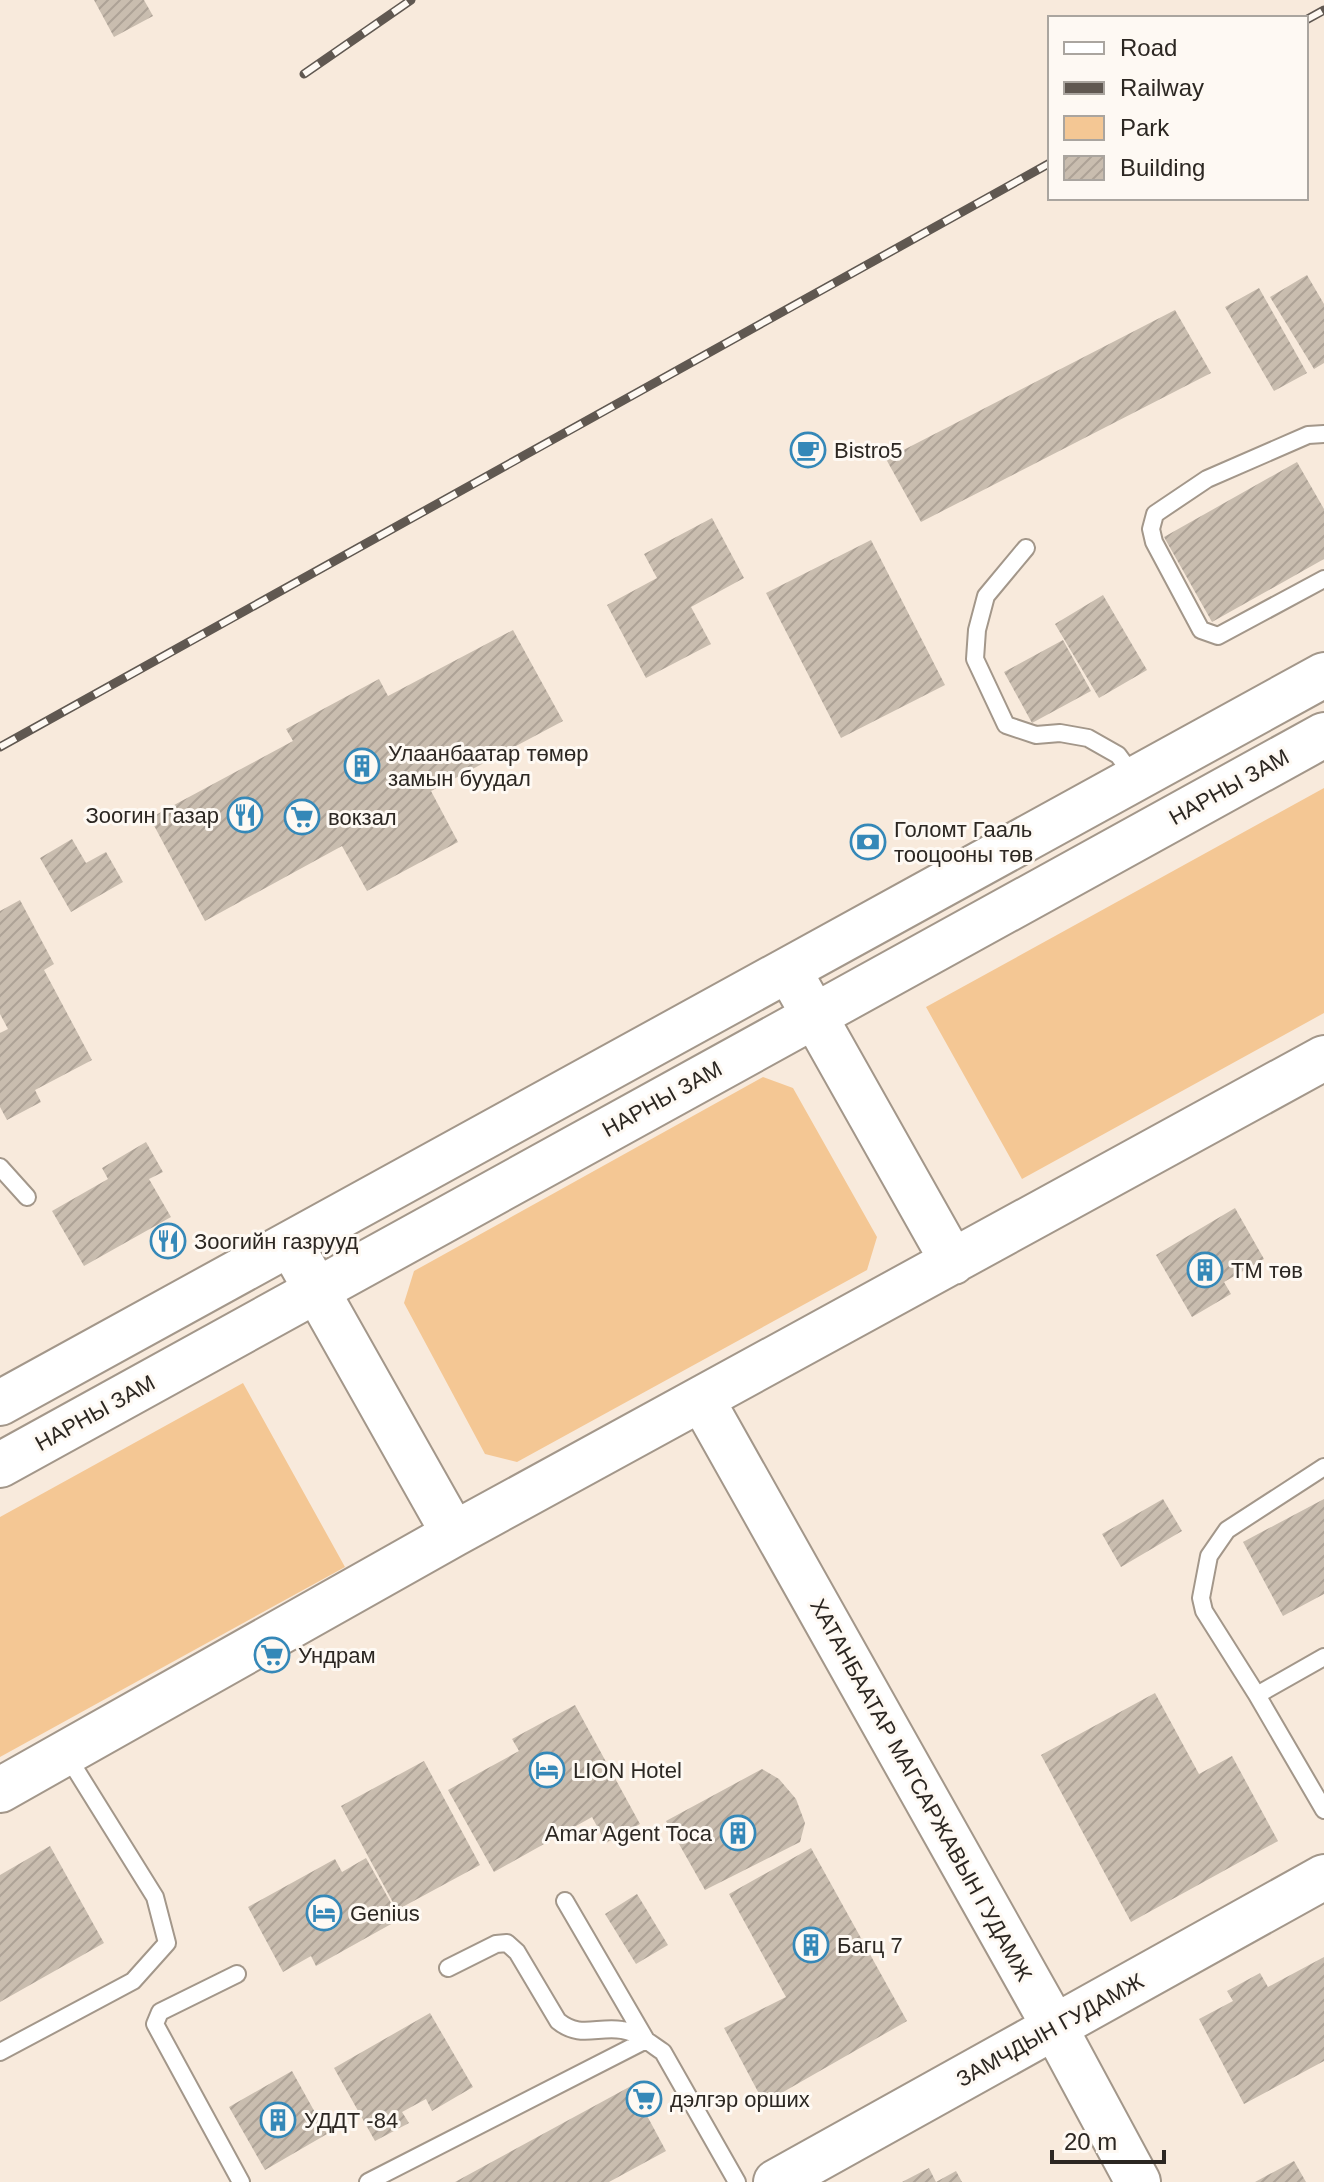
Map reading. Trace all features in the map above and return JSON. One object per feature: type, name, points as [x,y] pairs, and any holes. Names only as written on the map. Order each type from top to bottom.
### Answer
[{"type":"street","points":[[0,1403],[1324,675]]},
{"type":"street","name":"НАРНЫ ЗАМ","points":[[0,1465],[1324,735]]},
{"type":"street","points":[[789,971],[953,1262]]},
{"type":"street","points":[[0,1790],[454,1534],[1324,1058]]},
{"type":"street","points":[[291,1245],[454,1534]]},
{"type":"street","name":"ХАТАНБААТАР МАГСАРЖАВЫН ГУДАМЖ","points":[[702,1400],[1054,2026],[1138,2182]]},
{"type":"street","name":"ЗАМЧДЫН ГУДАМЖ","points":[[776,2182],[1324,1877]]},
{"type":"lane","points":[[1324,434],[1308,435],[1207,479],[1155,514],[1151,529],[1154,542],[1201,630],[1209,634],[1218,636],[1324,579]]},
{"type":"lane","points":[[1026,548],[986,596],[977,630],[975,659],[990,693],[1006,725],[1036,735],[1060,733],[1088,738],[1118,755],[1135,779]]},
{"type":"lane","points":[[0,1167],[27,1197]]},
{"type":"lane","points":[[1324,1467],[1227,1530],[1209,1556],[1201,1598],[1204,1611],[1324,1810]]},
{"type":"lane","points":[[1257,1695],[1324,1657]]},
{"type":"lane","points":[[0,2052],[133,1981],[167,1943],[155,1897],[65,1753]]},
{"type":"lane","points":[[565,1901],[646,2040]]},
{"type":"lane","points":[[448,1968],[496,1944],[507,1943],[517,1952],[558,2021],[568,2029],[623,2030],[663,2052],[737,2182]]},
{"type":"lane","points":[[237,1974],[160,2012],[155,2024],[241,2182]]},
{"type":"lane","points":[[368,2182],[646,2040]]},
{"type":"green space","points":[[1324,788],[1324,1013],[1022,1179],[926,1007]]},
{"type":"green space","points":[[763,1077],[793,1088],[877,1237],[867,1270],[517,1462],[485,1454],[404,1303],[414,1271]]},
{"type":"green space","points":[[243,1383],[345,1567],[0,1757],[0,1517]]},
{"type":"building","points":[[94,0],[144,0],[153,16],[114,37]]},
{"type":"building","points":[[1307,275],[1324,304],[1324,363],[1314,369],[1270,297]]},
{"type":"building","points":[[1259,288],[1307,373],[1274,391],[1225,307]]},
{"type":"building","points":[[1175,310],[1211,373],[921,522],[886,459]]},
{"type":"building","points":[[1297,462],[1324,509],[1324,559],[1212,622],[1164,537]]},
{"type":"building","points":[[712,518],[744,578],[691,607],[711,644],[646,678],[607,605],[657,578],[644,554]]},
{"type":"building","points":[[871,540],[945,685],[841,738],[766,593]]},
{"type":"building","points":[[1103,595],[1147,670],[1099,698],[1055,624]]},
{"type":"building","name":"Улаанбаатар төмөр замын буудал","points":[[513,630],[563,721],[431,791],[458,842],[367,891],[342,846],[205,921],[150,818],[293,741],[286,729],[379,679],[388,696]]},
{"type":"building","points":[[1063,640],[1091,691],[1032,723],[1004,672]]},
{"type":"building","points":[[72,839],[86,863],[106,852],[123,882],[71,912],[40,858]]},
{"type":"building","points":[[20,900],[54,964],[44,970],[92,1060],[35,1090],[41,1102],[7,1120],[0,1107],[0,1033],[8,1029],[0,1014],[0,911]]},
{"type":"building","points":[[146,1142],[163,1172],[149,1179],[171,1217],[84,1266],[52,1211],[108,1179],[102,1168]]},
{"type":"building","name":"TM төв","points":[[1235,1208],[1264,1259],[1224,1282],[1231,1294],[1192,1317],[1156,1255]]},
{"type":"building","points":[[1163,1499],[1182,1531],[1121,1567],[1102,1534]]},
{"type":"building","points":[[1324,1499],[1324,1594],[1283,1616],[1243,1542]]},
{"type":"building","points":[[1155,1693],[1199,1774],[1232,1756],[1278,1841],[1131,1922],[1041,1755]]},
{"type":"building","name":"LION Hotel","points":[[575,1705],[640,1824],[606,1843],[592,1817],[494,1872],[448,1790],[519,1751],[512,1739]]},
{"type":"building","points":[[424,1761],[480,1865],[397,1910],[341,1806]]},
{"type":"building","name":"Amar Agent Toca","points":[[762,1769],[779,1779],[796,1799],[805,1823],[800,1842],[705,1890],[666,1821]]},
{"type":"building","points":[[50,1846],[104,1943],[0,2002],[0,1875]]},
{"type":"building","name":"Багц 7","points":[[811,1848],[907,2021],[764,2103],[724,2028],[786,1997],[729,1894]]},
{"type":"building","name":"Genius","points":[[366,1858],[400,1919],[316,1966],[311,1956],[283,1972],[248,1907],[335,1859],[342,1872]]},
{"type":"building","points":[[637,1894],[668,1945],[636,1964],[605,1914]]},
{"type":"building","points":[[1324,1957],[1324,2061],[1244,2104],[1199,2019],[1233,2001],[1227,1991],[1260,1973],[1268,1987]]},
{"type":"building","points":[[430,2013],[473,2087],[432,2111],[426,2099],[402,2112],[409,2123],[375,2141],[334,2068]]},
{"type":"building","name":"УДДТ -84","points":[[292,2071],[327,2134],[265,2170],[229,2107]]},
{"type":"building","points":[[631,2086],[666,2151],[609,2182],[455,2182]]},
{"type":"building","points":[[1294,2161],[1306,2182],[1255,2182]]},
{"type":"building","points":[[929,2168],[936,2182],[902,2182]]},
{"type":"building","points":[[956,2171],[962,2182],[936,2182]]},
{"type":"railway","points":[[304,74],[411,0]]},
{"type":"railway","points":[[1308,19],[1324,10]]},
{"type":"railway","points":[[0,747],[1048,164]]},
{"type":"place","name":"Bistro5","points":[[808,450]]},
{"type":"place","name":"Улаанбаатар төмөр замын буудал","points":[[362,766]]},
{"type":"place","name":"Зоогин Газар","points":[[245,815]]},
{"type":"place","name":"вокзал","points":[[302,817]]},
{"type":"place","name":"Голомт Гааль тооцооны төв","points":[[868,842]]},
{"type":"place","name":"Зоогийн газрууд","points":[[168,1241]]},
{"type":"place","name":"TM төв","points":[[1205,1270]]},
{"type":"place","name":"Ундрам","points":[[272,1655]]},
{"type":"place","name":"LION Hotel","points":[[547,1770]]},
{"type":"place","name":"Amar Agent Toca","points":[[738,1833]]},
{"type":"place","name":"Genius","points":[[324,1913]]},
{"type":"place","name":"Багц 7","points":[[811,1945]]},
{"type":"place","name":"дэлгэр орших","points":[[644,2099]]},
{"type":"place","name":"УДДТ -84","points":[[278,2120]]}]
